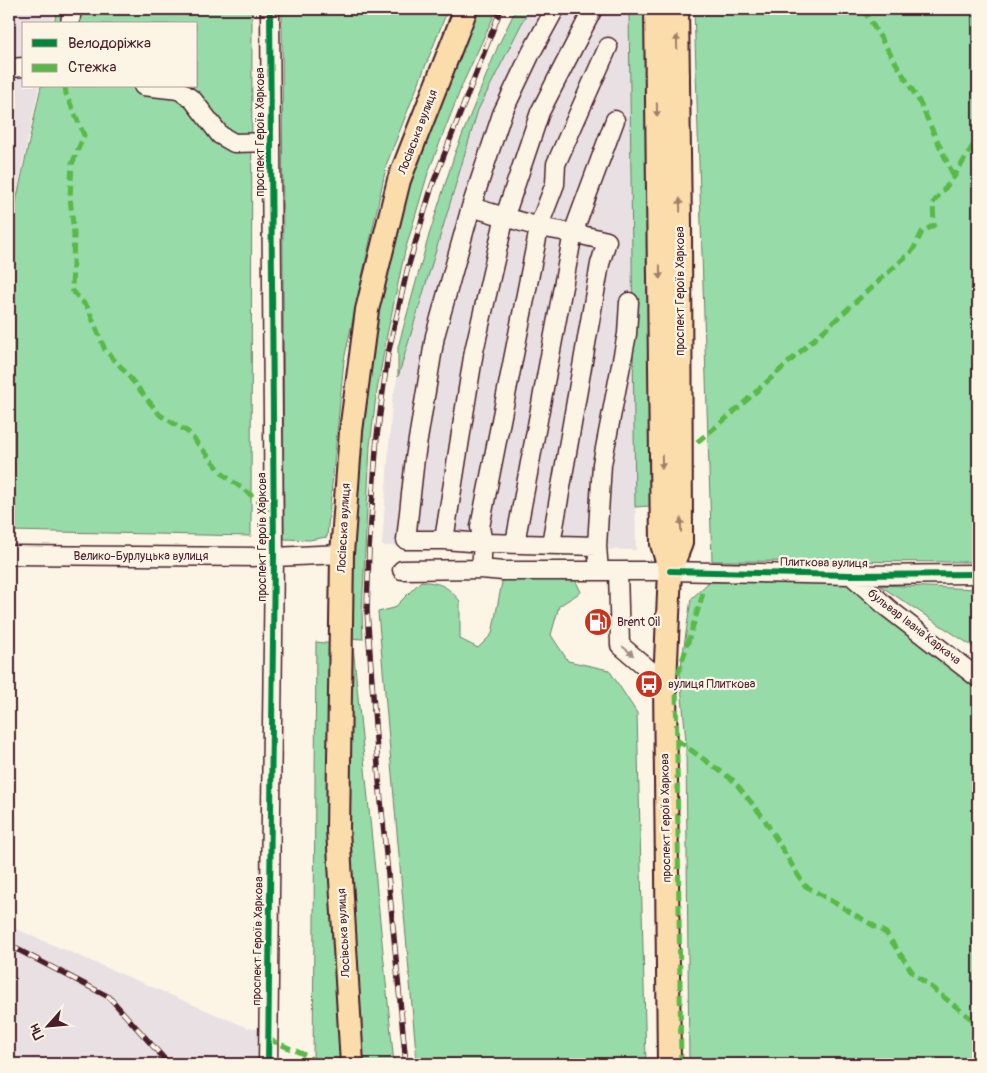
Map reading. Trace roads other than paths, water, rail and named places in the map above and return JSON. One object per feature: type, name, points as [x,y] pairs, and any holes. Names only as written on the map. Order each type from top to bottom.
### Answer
[{"type":"main road","name":"Лосівська вулиця","points":[[352,1064],[338,830],[342,554],[351,431],[367,310],[399,180],[466,9]]},
{"type":"main road","name":"проспект Героїв Харкова","points":[[656,9],[662,544],[670,571]]},
{"type":"main road","name":"проспект Героїв Харкова","points":[[669,1064],[665,683],[670,571],[681,543],[677,9]]},
{"type":"street","points":[[70,22],[72,9]]},
{"type":"street","name":"проспект Героїв Харкова","points":[[268,1064],[274,557],[270,9]]},
{"type":"street","points":[[555,9],[531,53],[502,114],[471,207],[435,336],[415,458],[406,540],[597,546]]},
{"type":"street","points":[[444,540],[474,351],[505,216],[540,112],[593,9]]},
{"type":"street","points":[[481,569],[483,542],[480,527],[539,227],[555,184],[556,164],[608,47]]},
{"type":"street","points":[[161,88],[179,90],[193,100],[220,135],[234,143],[271,142]]},
{"type":"street","points":[[515,543],[573,233],[615,120]]},
{"type":"street","points":[[471,207],[539,227],[606,241],[600,264],[551,544]]},
{"type":"street","points":[[599,571],[597,546],[602,464],[627,334],[629,302]]},
{"type":"street","points":[[274,557],[342,554]]},
{"type":"street","name":"Велико-Бурлуцька вулиця","points":[[9,555],[274,557]]},
{"type":"street","name":"Плиткова вулиця","points":[[402,570],[670,571],[851,575],[978,574]]},
{"type":"street","points":[[618,571],[620,645],[665,683]]},
{"type":"street","name":"бульвар Івана Каркача","points":[[851,575],[889,609],[978,678]]},
{"type":"railway","points":[[406,1064],[379,780],[367,611],[369,549],[377,436],[388,354],[407,271],[432,186],[501,9]]},
{"type":"railway","points":[[9,945],[109,997],[169,1064]]},
{"type":"place","name":"Brent Oil","points":[[598,622]]},
{"type":"place","name":"вулиця Плиткова","points":[[649,684]]}]
